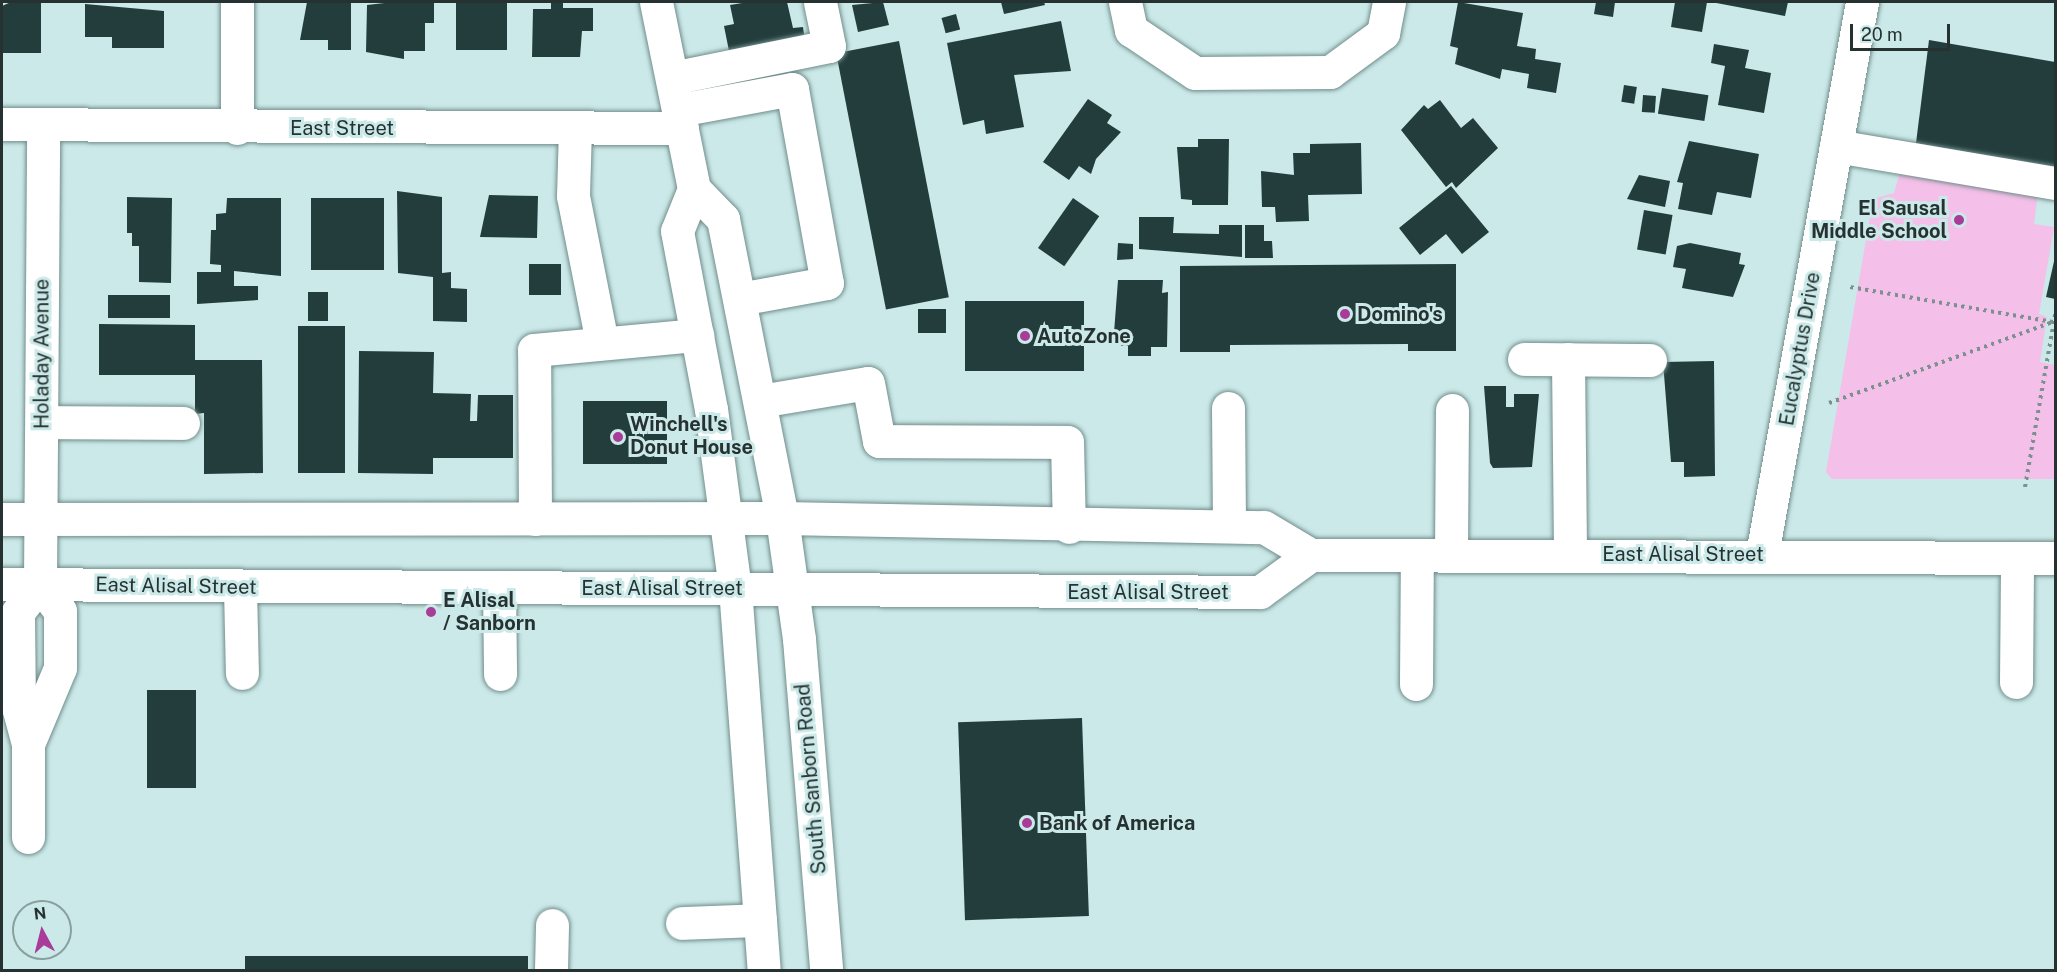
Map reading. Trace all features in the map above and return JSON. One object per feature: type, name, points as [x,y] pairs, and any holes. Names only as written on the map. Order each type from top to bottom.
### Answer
[{"type":"main road","points":[[237,2],[237,128]]},
{"type":"main road","points":[[659,2],[694,189],[677,231],[697,335],[735,588],[764,970]]},
{"type":"main road","points":[[672,78],[829,46],[820,2]]},
{"type":"main road","points":[[1125,2],[1131,30],[1196,73],[1330,72],[1383,33],[1389,2]]},
{"type":"main road","name":"Eucalyptus Drive","points":[[1762,554],[1862,2]]},
{"type":"main road","name":"East Street","points":[[2,124],[237,128],[575,128],[681,119],[792,89],[827,283],[739,299]]},
{"type":"main road","name":"Holaday Avenue","points":[[40,584],[43,124]]},
{"type":"main road","points":[[575,128],[573,196],[602,344]]},
{"type":"main road","points":[[1836,146],[2055,183]]},
{"type":"main road","name":"South Sanborn Road","points":[[694,189],[723,219],[782,518],[793,588],[826,970]]},
{"type":"main road","points":[[535,519],[534,350],[697,335]]},
{"type":"main road","points":[[1524,359],[1650,360]]},
{"type":"main road","points":[[1569,359],[1570,555]]},
{"type":"main road","points":[[760,401],[868,383],[879,441],[1067,442],[1069,526]]},
{"type":"main road","points":[[1228,408],[1229,526]]},
{"type":"main road","points":[[1451,554],[1452,410]]},
{"type":"main road","points":[[42,422],[183,423]]},
{"type":"main road","points":[[2,519],[782,518],[1069,526],[1229,526],[1272,529],[1311,555]]},
{"type":"main road","name":"East Alisal Street","points":[[2,584],[240,588],[793,588],[1260,592],[1311,555],[1762,554],[2055,558]]},
{"type":"main road","points":[[1416,684],[1417,555]]},
{"type":"main road","points":[[2016,682],[2017,558]]},
{"type":"main road","points":[[28,837],[28,744],[19,710],[18,612],[40,584]]},
{"type":"main road","points":[[499,587],[500,674]]},
{"type":"main road","points":[[240,588],[242,673]]},
{"type":"main road","points":[[682,923],[760,920]]},
{"type":"main road","points":[[551,970],[552,925]]},
{"type":"path","points":[[1850,287],[2053,322]]},
{"type":"path","points":[[2025,487],[2055,310]]},
{"type":"path","points":[[1829,403],[2053,322]]},
{"type":"path","points":[[2048,356],[2055,358]]},
{"type":"shaded area","name":"El Sausal Middle School","points":[[1901,169],[2038,192],[2034,224],[2054,227],[2039,314],[2047,317],[2040,362],[2055,365],[2055,479],[1832,479],[1826,472],[1873,199],[1894,193]]},
{"type":"building","points":[[11,2],[41,2],[41,53],[2,53],[2,6]]},
{"type":"building","points":[[307,2],[351,2],[351,50],[328,50],[328,40],[300,40]]},
{"type":"building","points":[[393,2],[434,2],[434,23],[425,23],[425,51],[404,51],[404,59],[366,52],[367,5]]},
{"type":"building","points":[[456,2],[507,2],[507,50],[456,50]]},
{"type":"building","points":[[551,2],[563,2],[563,8],[593,8],[593,31],[582,31],[580,57],[532,57],[533,9],[551,9]]},
{"type":"building","points":[[748,2],[787,2],[793,28],[803,27],[805,41],[730,56],[724,26],[734,24],[730,5]]},
{"type":"building","points":[[883,2],[889,25],[858,32],[852,5]]},
{"type":"building","points":[[1001,2],[1044,2],[1045,5],[1004,14]]},
{"type":"building","points":[[1458,2],[1523,13],[1517,46],[1536,49],[1535,59],[1561,63],[1556,93],[1527,88],[1529,74],[1502,69],[1500,79],[1455,64],[1458,48],[1450,46]]},
{"type":"building","points":[[1596,2],[1615,2],[1613,17],[1594,14]]},
{"type":"building","points":[[1675,2],[1707,2],[1702,32],[1671,27]]},
{"type":"building","points":[[1711,2],[1788,2],[1785,16]]},
{"type":"building","points":[[85,4],[164,11],[164,48],[112,48],[112,37],[85,37]]},
{"type":"building","points":[[956,14],[960,29],[946,33],[942,18]]},
{"type":"building","points":[[1061,21],[1071,71],[1014,75],[1024,127],[986,134],[984,120],[963,125],[947,43]]},
{"type":"building","points":[[1929,40],[2055,62],[2055,168],[1916,143]]},
{"type":"building","points":[[899,41],[949,297],[886,309],[836,53]]},
{"type":"building","points":[[1714,44],[1749,50],[1745,68],[1771,73],[1764,113],[1718,105],[1725,66],[1711,63]]},
{"type":"building","points":[[1624,85],[1637,87],[1634,104],[1621,102]]},
{"type":"building","points":[[1662,88],[1708,95],[1704,121],[1658,114]]},
{"type":"building","points":[[1643,95],[1656,96],[1655,113],[1642,112]]},
{"type":"building","points":[[1088,99],[1112,115],[1107,123],[1121,132],[1096,159],[1091,174],[1079,166],[1069,180],[1043,162]]},
{"type":"building","points":[[1440,100],[1461,128],[1473,118],[1498,148],[1456,188],[1452,182],[1446,187],[1401,130],[1424,105],[1428,109]]},
{"type":"building","points":[[1198,139],[1229,139],[1228,205],[1192,205],[1192,200],[1181,199],[1177,147],[1198,147]]},
{"type":"building","points":[[1689,141],[1759,154],[1751,198],[1717,192],[1712,215],[1678,209],[1683,183],[1677,182]]},
{"type":"building","points":[[1361,143],[1362,194],[1308,195],[1309,221],[1276,222],[1275,207],[1262,207],[1261,171],[1294,175],[1293,153],[1310,153],[1310,144]]},
{"type":"building","points":[[1639,175],[1670,181],[1665,207],[1627,199]]},
{"type":"building","points":[[1451,186],[1489,232],[1462,254],[1446,234],[1420,255],[1399,228]]},
{"type":"building","points":[[397,191],[442,197],[442,273],[451,272],[451,288],[467,289],[467,322],[433,321],[433,277],[398,273]]},
{"type":"building","points":[[489,195],[538,196],[537,238],[480,237]]},
{"type":"building","points":[[127,197],[172,198],[171,283],[139,282],[139,246],[132,246],[132,233],[127,233]]},
{"type":"building","points":[[227,198],[281,198],[281,276],[234,271],[234,286],[258,286],[258,300],[197,304],[197,272],[221,272],[221,265],[210,264],[211,230],[216,230],[216,214],[226,213]]},
{"type":"building","points":[[311,198],[384,198],[384,270],[311,270]]},
{"type":"building","points":[[1073,198],[1099,216],[1064,266],[1038,248]]},
{"type":"building","points":[[1644,210],[1673,215],[1666,254],[1637,249]]},
{"type":"building","points":[[1139,217],[1174,217],[1173,233],[1219,234],[1219,225],[1242,225],[1242,257],[1139,249]]},
{"type":"building","points":[[1245,225],[1264,225],[1264,241],[1272,241],[1273,258],[1245,258]]},
{"type":"building","points":[[1118,243],[1133,244],[1133,259],[1117,260]]},
{"type":"building","points":[[1690,243],[1741,253],[1739,264],[1745,265],[1733,297],[1682,288],[1686,269],[1673,267],[1677,246]]},
{"type":"building","points":[[2055,257],[2055,299],[2046,297]]},
{"type":"building","points":[[529,264],[561,264],[561,295],[529,295]]},
{"type":"building","points":[[1456,264],[1456,351],[1408,351],[1408,344],[1230,345],[1230,352],[1180,352],[1180,266]]},
{"type":"building","points":[[1118,280],[1163,280],[1162,293],[1168,292],[1167,347],[1151,347],[1151,356],[1128,356],[1128,346],[1113,346]]},
{"type":"building","points":[[308,292],[328,292],[328,321],[308,321]]},
{"type":"building","points":[[108,295],[170,295],[170,318],[108,318]]},
{"type":"building","name":"AutoZone","points":[[965,301],[1084,301],[1084,371],[965,371]]},
{"type":"building","points":[[918,309],[946,309],[946,333],[918,333]]},
{"type":"building","points":[[99,324],[195,325],[195,360],[262,360],[263,473],[204,474],[204,413],[195,414],[195,375],[99,375]]},
{"type":"building","points":[[298,326],[345,326],[345,473],[298,473]]},
{"type":"building","points":[[359,351],[434,352],[433,393],[471,394],[470,421],[477,421],[478,395],[513,395],[513,458],[433,458],[433,474],[358,473]]},
{"type":"building","points":[[1714,361],[1715,476],[1684,477],[1684,462],[1671,462],[1663,362]]},
{"type":"building","points":[[1484,386],[1506,386],[1506,407],[1514,407],[1514,394],[1539,394],[1532,467],[1493,468],[1490,463]]},
{"type":"building","points":[[583,401],[667,401],[667,464],[583,464]]},
{"type":"building","points":[[147,690],[196,690],[196,788],[147,788]]},
{"type":"building","points":[[1082,718],[1089,916],[965,920],[958,722]]},
{"type":"building","points":[[245,956],[528,956],[528,970],[245,970]]},
{"type":"place","name":"El Sausal Middle School","points":[[1959,220]]},
{"type":"place","name":"Domino's","points":[[1345,314]]},
{"type":"place","name":"AutoZone","points":[[1025,336]]},
{"type":"place","name":"Winchell's Donut House","points":[[618,437]]},
{"type":"place","name":"E Alisal / Sanborn","points":[[431,612]]},
{"type":"place","name":"Bank of America","points":[[1027,823]]}]
